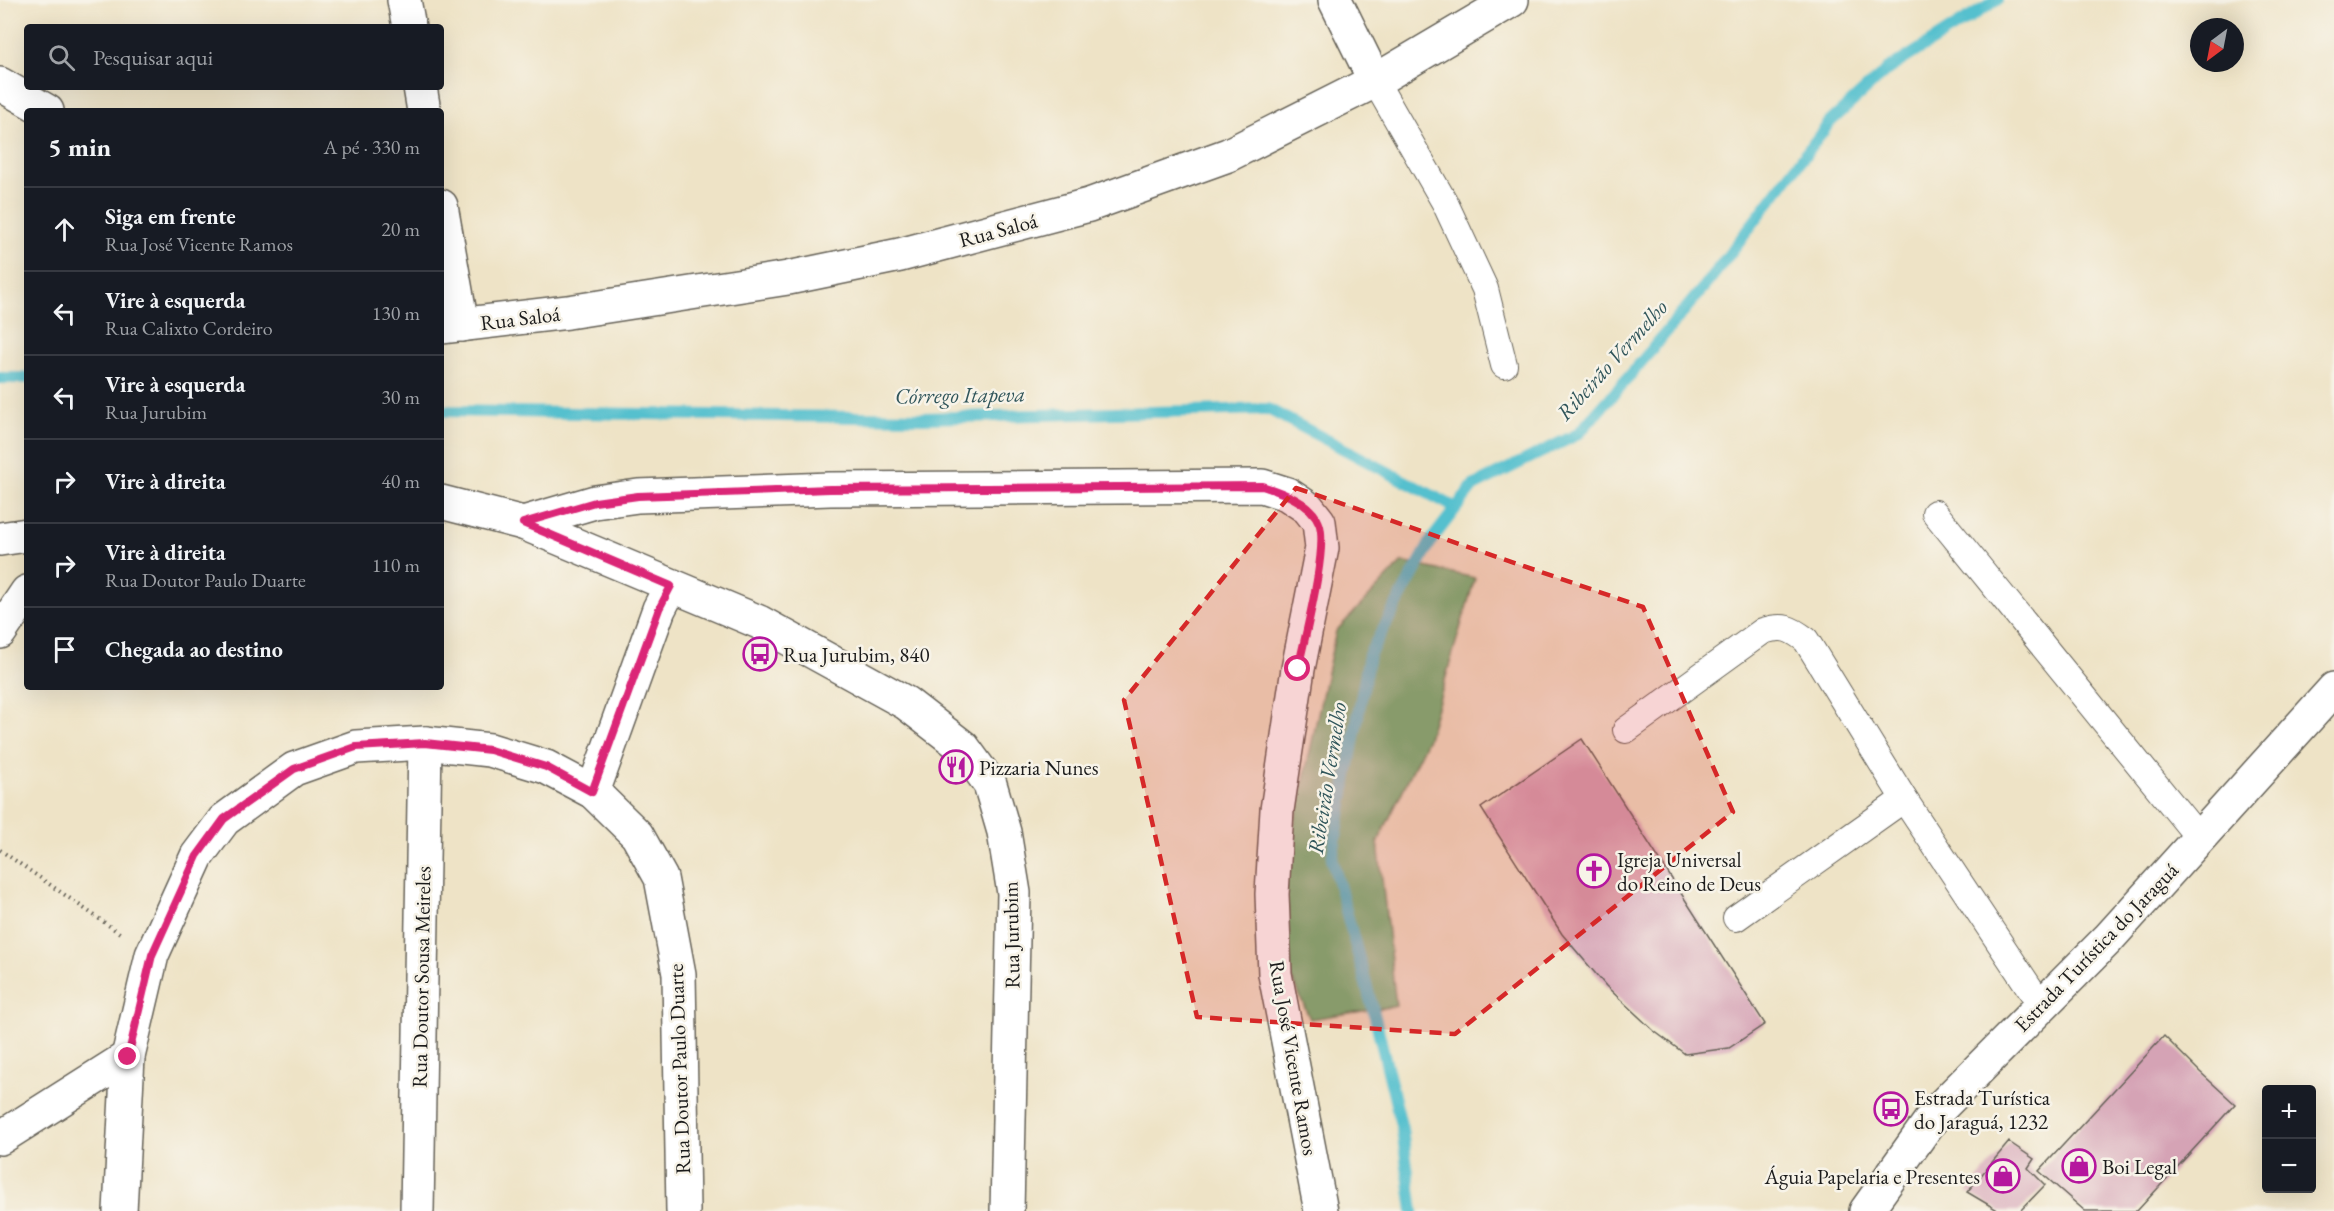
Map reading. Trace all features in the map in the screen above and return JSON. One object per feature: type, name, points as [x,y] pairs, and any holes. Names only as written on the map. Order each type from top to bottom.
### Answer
[{"type":"street","points":[[405,0],[409,24]]},
{"type":"street","points":[[1335,0],[1375,81]]},
{"type":"street","name":"Rua Saloá","points":[[452,326],[568,312],[788,278],[900,255],[1089,205],[1228,155],[1375,81],[1512,0]]},
{"type":"street","points":[[0,84],[41,108]]},
{"type":"street","points":[[420,90],[424,108]]},
{"type":"street","points":[[444,239],[452,326]]},
{"type":"street","name":"Rua José Vicente Ramos","points":[[523,523],[595,502],[638,496],[830,489],[1262,486],[1287,494],[1308,508],[1319,522],[1322,548],[1298,669],[1277,810],[1272,894],[1275,974],[1321,1211]]},
{"type":"street","name":"Rua Jurubim","points":[[444,503],[523,523],[759,622],[906,704],[963,747],[990,784],[1004,832],[1014,893],[1007,1211]]},
{"type":"street","points":[[0,539],[24,535]]},
{"type":"street","points":[[592,792],[659,609],[671,586]]},
{"type":"street","points":[[0,632],[24,596]]},
{"type":"street","name":"Estrada Turística do Jaraguá","points":[[1866,1211],[1938,1110],[2108,939],[2334,688]]},
{"type":"street","name":"Rua Doutor Paulo Duarte","points":[[120,1211],[128,1057],[152,955],[197,856],[224,819],[294,769],[356,747],[425,743],[490,750],[546,767],[592,792],[637,835],[661,878],[679,974],[683,1211]]},
{"type":"street","name":"Rua Doutor Sousa Meireles","points":[[417,1211],[425,743]]},
{"type":"street","points":[[0,1138],[128,1057]]},
{"type":"lane","points":[[1375,81],[1445,203],[1485,289],[1504,365]]},
{"type":"lane","points":[[1935,513],[2199,838]]},
{"type":"lane","points":[[1626,730],[1763,631],[1779,627],[1794,631],[1806,640],[1904,799],[2041,1005]]},
{"type":"lane","points":[[1736,918],[1904,799]]},
{"type":"path","points":[[0,850],[152,955]]},
{"type":"highlighted area","points":[[1296,488],[1643,607],[1733,812],[1455,1034],[1197,1017],[1124,700]]},
{"type":"green space","points":[[1402,562],[1475,578],[1428,738],[1378,842],[1396,1006],[1310,1019],[1283,958],[1287,857],[1336,631]]},
{"type":"building","name":"Igreja Universal do Reino de Deus","points":[[1582,739],[1765,1024],[1729,1048],[1685,1054],[1654,1031],[1606,986],[1562,934],[1481,808]]},
{"type":"building","points":[[2164,1036],[2235,1104],[2137,1211],[2085,1211],[2039,1171]]},
{"type":"building","points":[[2009,1142],[2034,1159],[2028,1168],[2045,1185],[2020,1211],[1999,1211],[1967,1192]]},
{"type":"waterway","name":"Ribeirão Vermelho","points":[[1413,1211],[1402,1129],[1375,1017],[1332,859],[1369,655],[1433,538],[1473,486],[1578,434],[1708,282],[1830,122],[1887,70],[1997,0]]},
{"type":"waterway","name":"Córrego Itapeva","points":[[0,378],[24,378]]},
{"type":"waterway","name":"Córrego Itapeva","points":[[444,411],[924,418],[1268,409],[1456,508]]},
{"type":"place","name":"Rua Jurubim, 840","points":[[760,654]]},
{"type":"place","name":"Pizzaria Nunes","points":[[956,767]]},
{"type":"place","name":"Igreja Universal do Reino de Deus","points":[[1594,871]]},
{"type":"place","name":"Estrada Turística do Jaraguá, 1232","points":[[1891,1109]]},
{"type":"place","name":"Boi Legal","points":[[2079,1166]]},
{"type":"place","name":"Águia Papelaria e Presentes","points":[[2003,1176]]},
{"type":"route","points":[[128,1057],[152,955],[197,856],[224,819],[294,769],[356,747],[425,743],[490,750],[546,767],[592,792],[659,609],[671,586],[523,523],[595,502],[638,496],[830,489],[1262,486],[1287,494],[1308,508],[1319,522],[1322,548],[1298,669]]}]
